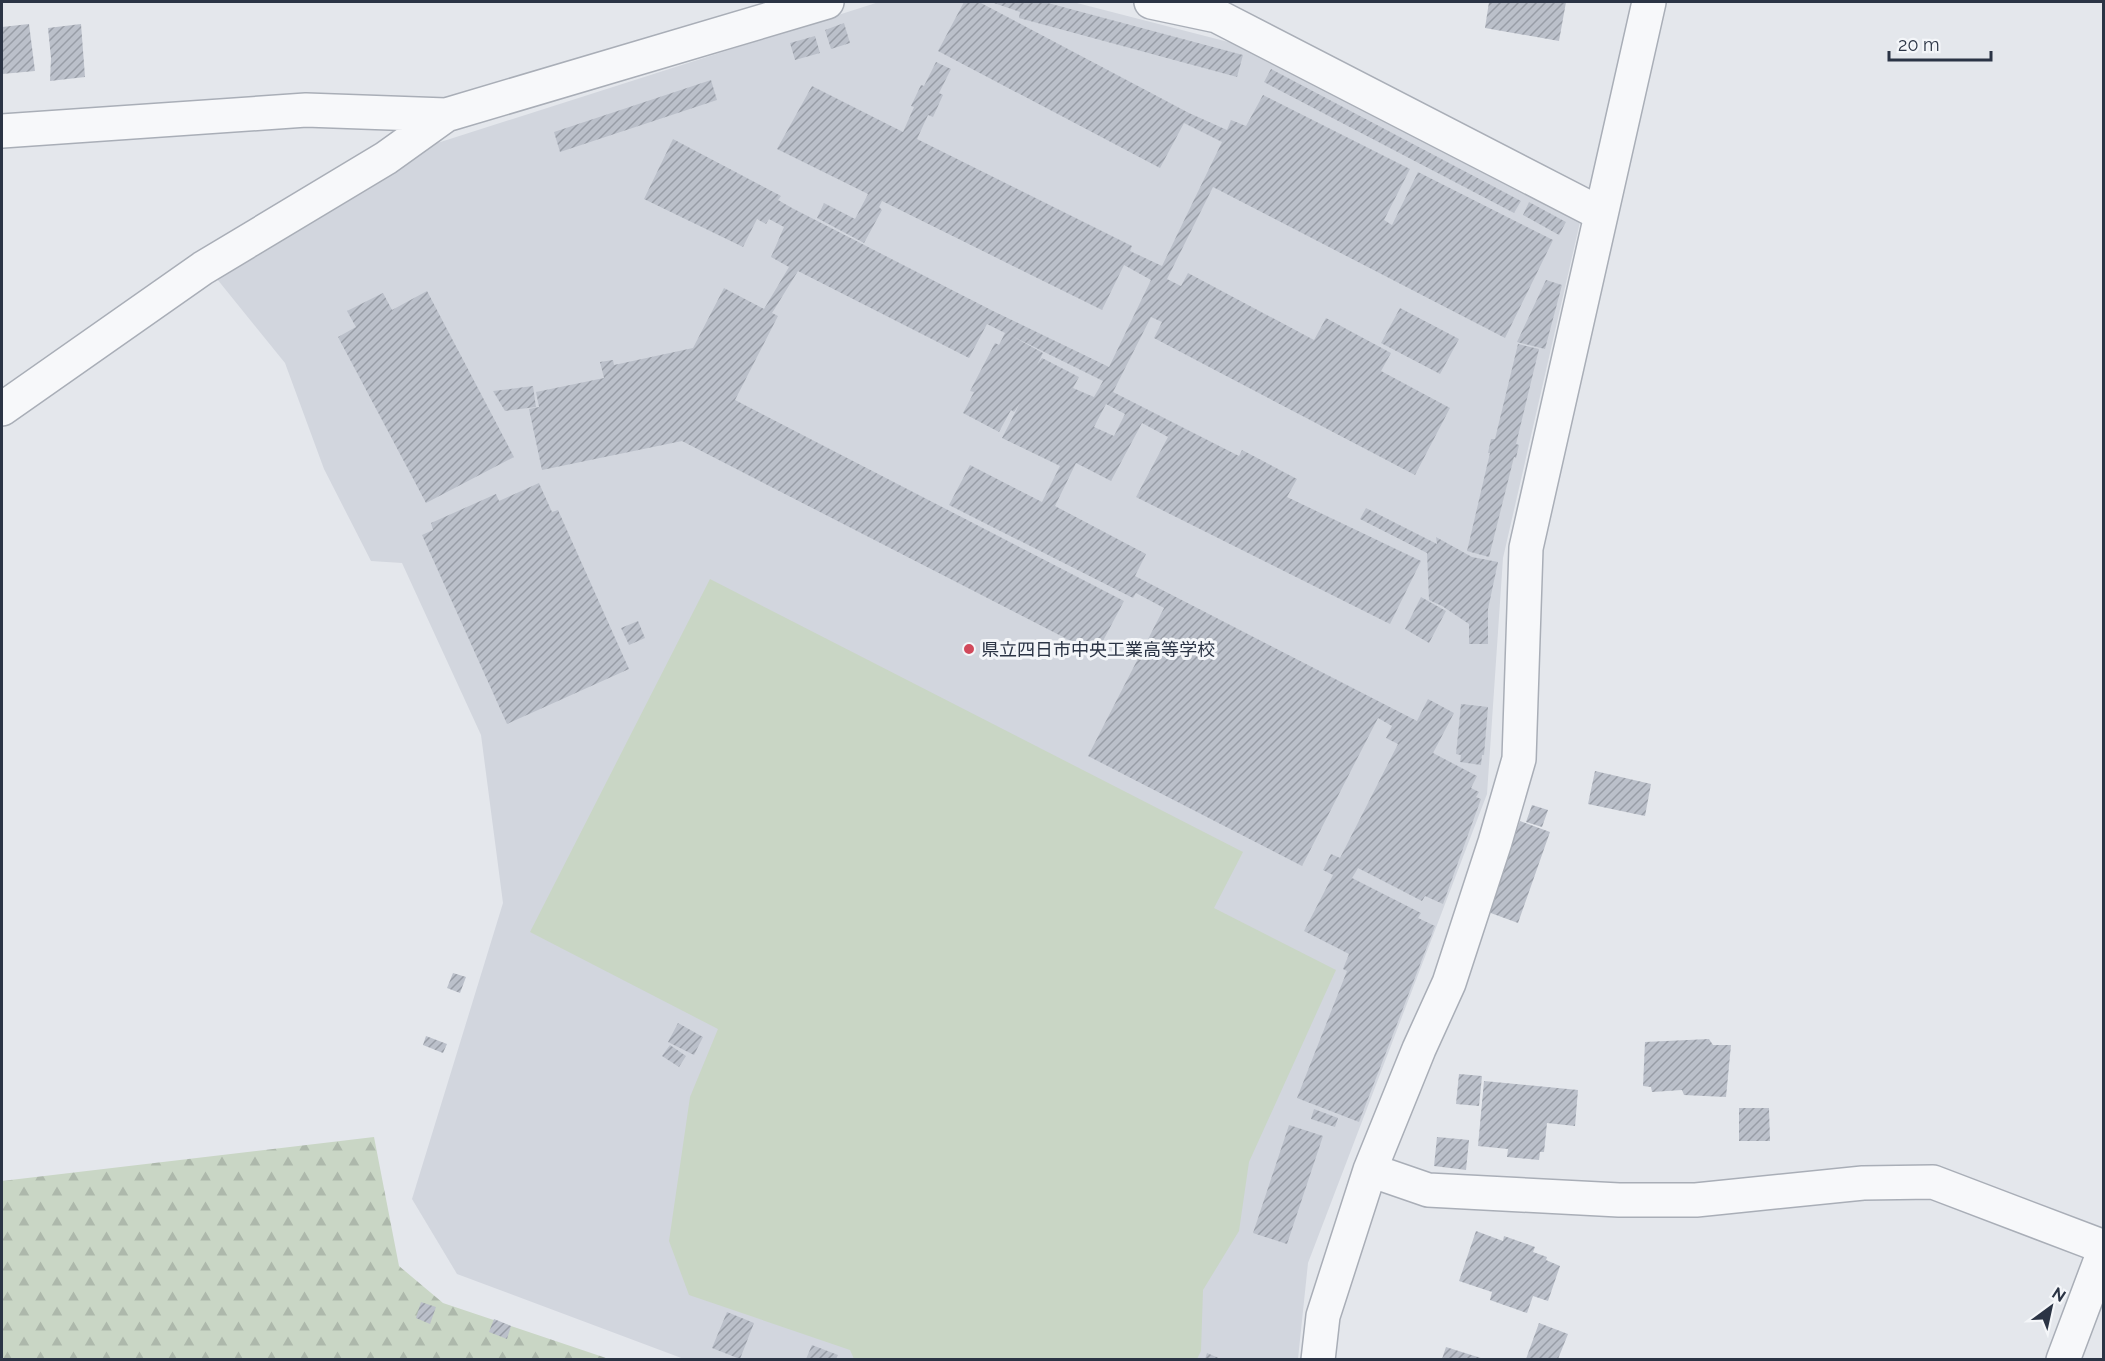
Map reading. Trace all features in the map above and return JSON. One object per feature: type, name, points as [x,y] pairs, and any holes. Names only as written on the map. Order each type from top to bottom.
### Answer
[{"type":"street","points":[[2,409],[203,268],[386,158],[447,116],[827,2]]},
{"type":"street","points":[[1151,2],[1217,16],[1601,214]]},
{"type":"street","points":[[1318,1359],[1323,1317],[1370,1170],[1419,1049],[1449,983],[1495,843],[1519,759],[1526,548],[1650,2]]},
{"type":"street","points":[[2,131],[306,110],[447,116]]},
{"type":"street","points":[[1370,1170],[1428,1190],[1619,1200],[1696,1200],[1863,1183],[1933,1182],[2103,1249],[2063,1359]]},
{"type":"shaded area","name":"県立四日市中央工業高等学校","points":[[879,2],[1073,2],[1244,46],[1580,222],[1503,558],[1487,794],[1308,1263],[1298,1359],[684,1359],[457,1274],[412,1199],[503,903],[481,735],[402,563],[371,561],[324,469],[285,363],[217,279],[403,154]]},
{"type":"green space","points":[[710,579],[1243,852],[1214,908],[1336,970],[1249,1162],[1239,1231],[1203,1290],[1201,1351],[1197,1359],[854,1359],[850,1350],[689,1295],[669,1241],[690,1097],[718,1029],[530,932]]},
{"type":"green space","points":[[374,1137],[399,1266],[443,1303],[609,1359],[2,1359],[2,1181]]},
{"type":"building","points":[[964,2],[979,2],[1189,113],[1227,130],[1231,120],[1246,126],[1263,95],[1410,169],[1384,220],[1392,225],[1418,172],[1553,240],[1505,338],[1213,187],[1167,279],[1181,286],[1188,273],[1314,340],[1326,318],[1391,353],[1381,371],[1450,408],[1415,475],[1154,338],[1162,322],[1151,317],[1113,392],[1239,456],[1242,450],[1297,479],[1287,497],[1421,561],[1390,624],[1136,497],[1168,437],[1142,423],[1111,481],[1076,463],[1055,506],[1146,554],[1135,576],[1417,721],[1428,699],[1454,713],[1433,753],[1477,776],[1471,788],[1479,792],[1476,797],[1481,799],[1443,904],[1425,896],[1422,901],[1358,868],[1352,878],[1421,913],[1418,918],[1435,926],[1359,1122],[1297,1098],[1347,971],[1343,969],[1349,954],[1304,931],[1333,875],[1323,870],[1331,854],[1340,858],[1398,744],[1386,738],[1392,726],[1378,718],[1302,866],[1088,756],[1164,608],[1136,593],[1133,598],[949,505],[970,465],[1042,502],[1060,466],[1002,438],[1020,403],[1014,412],[1011,410],[999,432],[963,413],[974,392],[970,391],[995,343],[999,345],[1005,333],[987,324],[969,358],[798,271],[772,313],[778,316],[735,400],[1124,601],[1096,654],[682,441],[542,470],[529,409],[539,407],[536,392],[604,378],[600,362],[613,360],[614,365],[693,348],[724,288],[764,309],[789,267],[771,257],[784,227],[769,219],[766,224],[757,219],[743,247],[644,199],[673,139],[781,196],[778,200],[792,208],[993,311],[1109,367],[1151,280],[1124,265],[1102,310],[882,201],[879,207],[882,210],[864,243],[817,218],[824,203],[855,219],[868,194],[777,149],[812,86],[903,132],[914,107],[911,106],[936,62],[951,69],[939,93],[943,95],[933,117],[928,115],[917,139],[1132,246],[1130,251],[1162,266],[1222,142],[1184,123],[1160,168],[938,51]],"holes":[[[1010,335],[1103,381],[1094,397],[1073,388],[1079,377],[1042,358],[1037,365],[1043,353]],[[1106,404],[1125,414],[1114,436],[1094,427]]]},
{"type":"building","points":[[991,2],[1044,2],[1243,55],[1237,77],[1019,18],[1020,12]]},
{"type":"building","points":[[1489,2],[1566,2],[1559,41],[1485,28]]},
{"type":"building","points":[[844,23],[850,43],[831,49],[825,30]]},
{"type":"building","points":[[29,24],[35,71],[2,74],[2,27]]},
{"type":"building","points":[[81,24],[85,77],[50,81],[51,58],[48,28]]},
{"type":"building","points":[[815,36],[820,53],[795,60],[790,43]]},
{"type":"building","points":[[1271,69],[1521,201],[1514,213],[1264,82]]},
{"type":"building","points":[[711,80],[717,100],[560,152],[554,132]]},
{"type":"building","points":[[1529,202],[1566,222],[1559,235],[1523,215]]},
{"type":"building","points":[[1546,280],[1562,285],[1545,349],[1517,342]]},
{"type":"building","points":[[427,291],[514,457],[426,503],[338,337],[356,327],[347,311],[383,293],[392,310]]},
{"type":"building","points":[[1400,308],[1459,339],[1440,374],[1381,343]]},
{"type":"building","points":[[1518,344],[1539,349],[1516,444],[1519,445],[1516,458],[1514,457],[1489,557],[1467,551],[1490,453],[1488,453],[1491,439],[1495,439]]},
{"type":"building","points":[[533,386],[536,407],[505,411],[493,391]]},
{"type":"building","points":[[539,483],[552,512],[558,510],[629,669],[507,724],[422,535],[433,530],[431,523],[496,494],[499,501]]},
{"type":"building","points":[[1366,508],[1437,544],[1436,537],[1472,557],[1498,562],[1488,609],[1488,644],[1469,644],[1469,624],[1429,600],[1427,553],[1360,519]]},
{"type":"building","points":[[1421,597],[1446,611],[1429,643],[1405,629]]},
{"type":"building","points":[[638,621],[645,638],[629,645],[621,628]]},
{"type":"building","points":[[1461,704],[1488,707],[1481,765],[1460,762],[1461,755],[1456,754]]},
{"type":"building","points":[[1595,771],[1651,784],[1645,816],[1588,804]]},
{"type":"building","points":[[1532,805],[1548,810],[1542,827],[1526,822]]},
{"type":"building","points":[[1520,821],[1550,832],[1518,923],[1488,912]]},
{"type":"building","points":[[453,973],[466,977],[460,993],[447,988]]},
{"type":"building","points":[[678,1023],[703,1037],[694,1055],[668,1042]]},
{"type":"building","points":[[426,1036],[447,1044],[443,1053],[423,1045]]},
{"type":"building","points":[[1709,1039],[1713,1045],[1731,1045],[1726,1097],[1684,1095],[1682,1090],[1652,1092],[1651,1087],[1643,1086],[1645,1042]]},
{"type":"building","points":[[670,1045],[686,1056],[679,1067],[662,1056]]},
{"type":"building","points":[[1459,1074],[1482,1076],[1479,1106],[1456,1104]]},
{"type":"building","points":[[1484,1081],[1578,1090],[1575,1126],[1547,1123],[1544,1152],[1540,1152],[1539,1160],[1507,1157],[1508,1149],[1478,1146]]},
{"type":"building","points":[[1739,1108],[1769,1108],[1770,1141],[1739,1141]]},
{"type":"building","points":[[1314,1109],[1338,1118],[1335,1127],[1311,1119]]},
{"type":"building","points":[[1289,1125],[1323,1136],[1287,1244],[1253,1233]]},
{"type":"building","points":[[1437,1137],[1469,1140],[1466,1170],[1434,1166]]},
{"type":"building","points":[[1476,1231],[1503,1241],[1504,1236],[1535,1247],[1533,1252],[1547,1257],[1546,1260],[1560,1266],[1548,1301],[1533,1296],[1527,1313],[1490,1300],[1492,1292],[1459,1281]]},
{"type":"building","points":[[421,1302],[436,1307],[430,1324],[416,1318]]},
{"type":"building","points":[[727,1312],[754,1323],[740,1359],[712,1348]]},
{"type":"building","points":[[494,1319],[511,1326],[507,1339],[489,1332]]},
{"type":"building","points":[[1539,1323],[1568,1334],[1558,1359],[1526,1359]]},
{"type":"building","points":[[812,1345],[838,1355],[836,1359],[806,1359]]},
{"type":"building","points":[[1446,1347],[1484,1359],[1442,1359]]},
{"type":"building","points":[[1207,1353],[1221,1359],[1205,1359]]},
{"type":"place","name":"県立四日市中央工業高等学校","points":[[969,649]]}]
